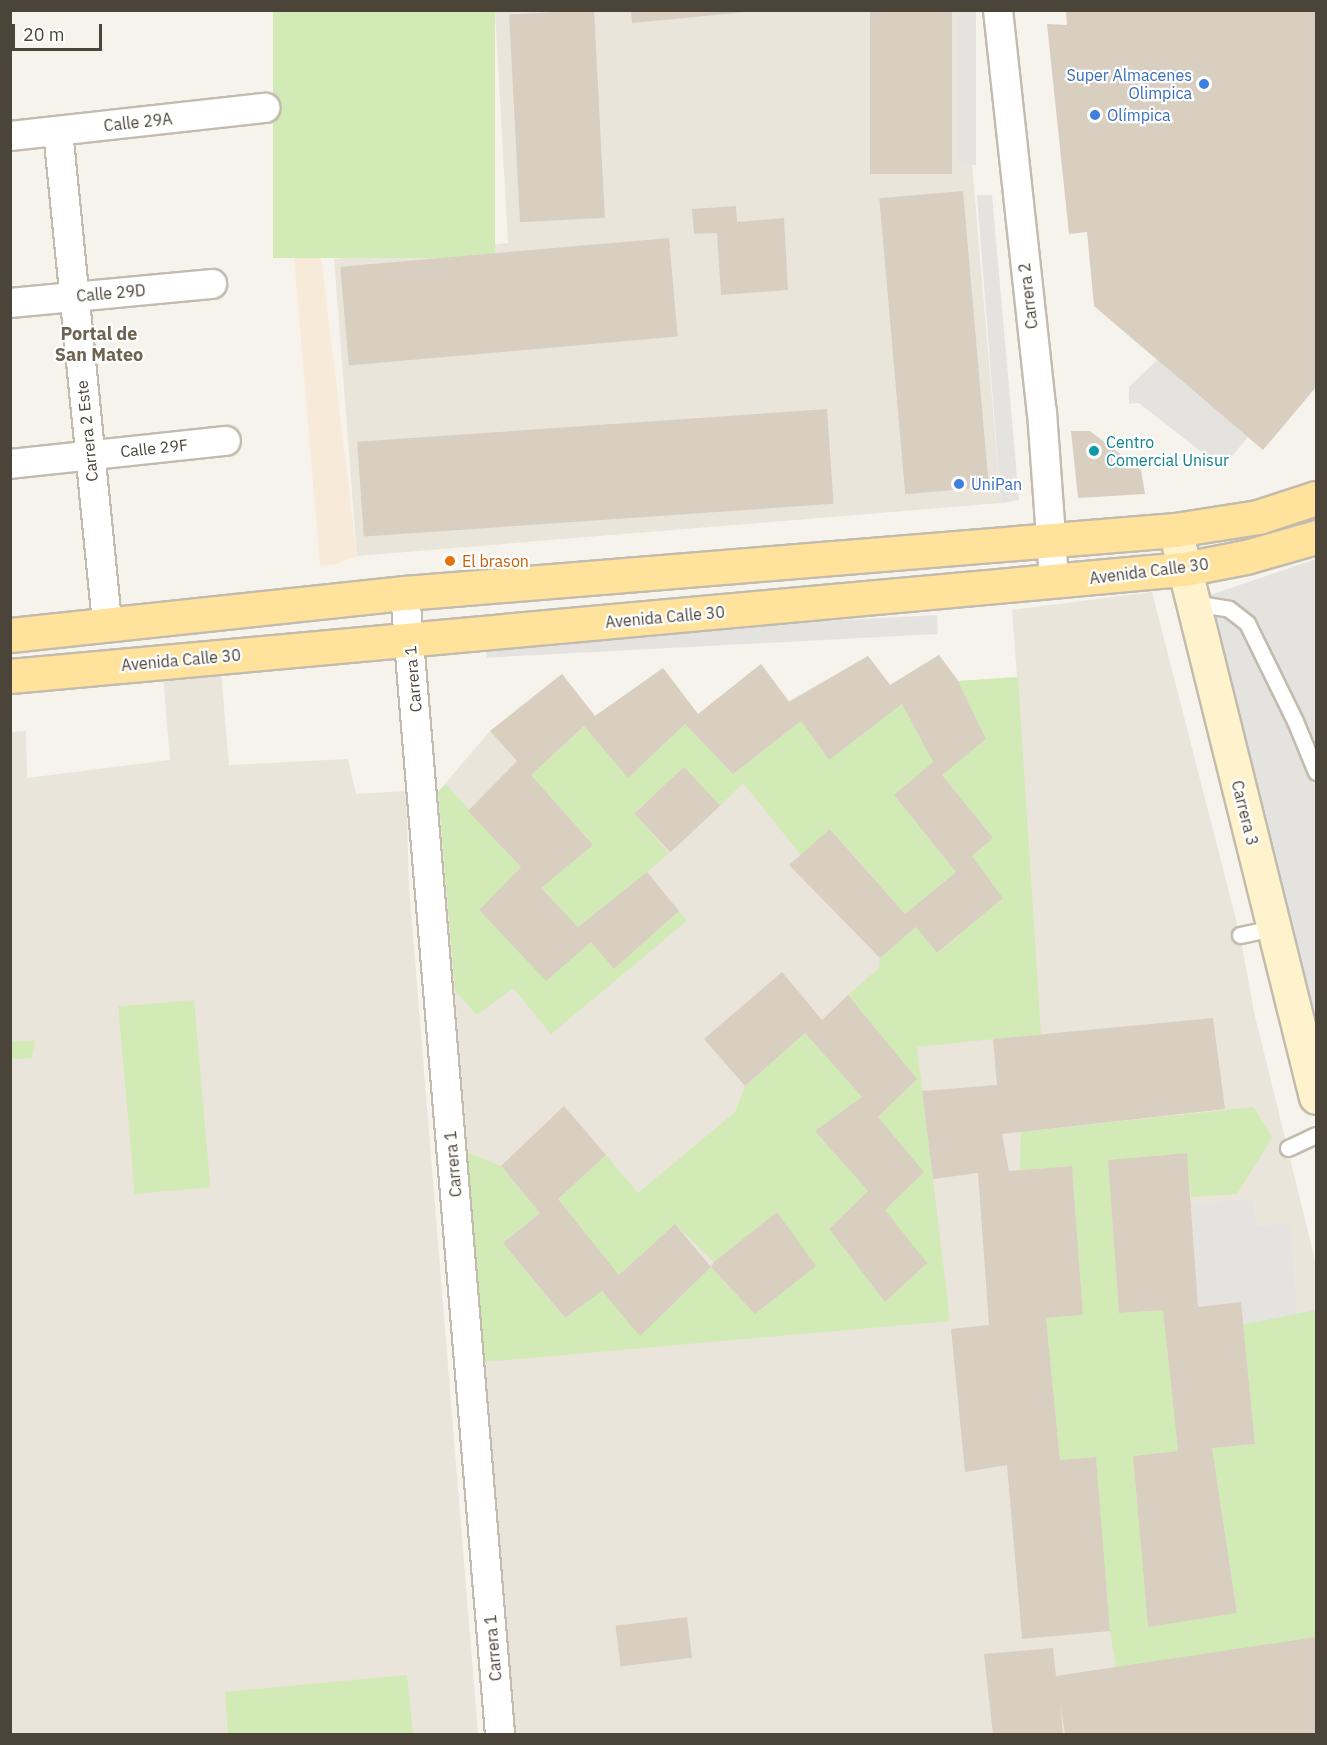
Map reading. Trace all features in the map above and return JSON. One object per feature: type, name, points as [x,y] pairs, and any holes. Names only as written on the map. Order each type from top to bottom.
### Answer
[{"type":"main road","points":[[10,634],[405,593],[1174,530],[1258,517],[1317,498]]},
{"type":"main road","name":"Carrera 3","points":[[1174,530],[1317,1097]]},
{"type":"main road","name":"Avenida Calle 30","points":[[10,676],[1184,569],[1246,557],[1317,537]]},
{"type":"street","name":"Carrera 2","points":[[999,10],[1015,181],[1042,412],[1054,581]]},
{"type":"street","name":"Calle 29A","points":[[10,136],[265,108]]},
{"type":"street","name":"Carrera 2 Este","points":[[58,130],[107,624]]},
{"type":"street","name":"Calle 29D","points":[[10,303],[212,284]]},
{"type":"street","name":"Calle 29F","points":[[10,464],[226,441]]},
{"type":"street","name":"Carrera 1","points":[[405,593],[500,1734]]},
{"type":"lane","points":[[1193,603],[1229,609],[1247,622],[1317,772]]},
{"type":"lane","points":[[1240,935],[1274,928]]},
{"type":"lane","points":[[1288,1148],[1317,1135]]},
{"type":"shaded area","points":[[495,11],[959,11],[1001,503],[357,556],[334,259],[508,243]]},
{"type":"shaded area","points":[[959,11],[976,11],[976,165],[959,165]]},
{"type":"shaded area","points":[[977,195],[992,195],[1019,500],[1001,503]]},
{"type":"shaded area","points":[[294,257],[321,257],[357,556],[336,564],[320,566]]},
{"type":"shaded area","points":[[1157,360],[1248,437],[1222,468],[1139,403],[1129,404],[1129,387]]},
{"type":"shaded area","points":[[1316,559],[1316,1016],[1204,597]]},
{"type":"shaded area","points":[[1152,592],[1240,935],[1254,1012],[1316,1264],[1316,1734],[516,1734],[438,792],[490,731],[562,674],[595,716],[663,668],[698,714],[761,664],[789,701],[868,656],[890,685],[939,655],[959,681],[1017,677],[1012,610]]},
{"type":"shaded area","points":[[937,615],[938,634],[487,658],[486,639]]},
{"type":"shaded area","points":[[221,672],[229,765],[348,759],[356,794],[406,791],[409,886],[478,1734],[11,1734],[11,732],[26,731],[27,778],[170,760],[163,675]]},
{"type":"shaded area","points":[[1253,1199],[1256,1226],[1291,1224],[1297,1314],[1243,1324],[1241,1302],[1198,1307],[1191,1204]]},
{"type":"green space","points":[[273,11],[495,11],[495,258],[273,258]]},
{"type":"green space","points":[[1018,677],[1041,1034],[917,1047],[950,1321],[484,1362],[467,1152],[501,1166],[540,1213],[503,1243],[564,1318],[602,1291],[640,1335],[711,1267],[755,1314],[815,1266],[777,1212],[714,1262],[675,1224],[619,1275],[558,1199],[606,1155],[638,1193],[735,1112],[745,1086],[805,1033],[862,1097],[816,1131],[868,1191],[829,1229],[885,1302],[926,1263],[885,1210],[923,1172],[878,1117],[917,1079],[848,995],[879,968],[880,958],[916,927],[938,953],[1003,898],[972,856],[993,838],[942,775],[986,739],[958,681]]},
{"type":"green space","points":[[902,704],[933,762],[894,795],[956,872],[905,914],[831,829],[801,855],[743,783],[720,806],[684,768],[634,813],[669,853],[647,872],[578,927],[541,888],[593,845],[531,775],[584,726],[628,778],[685,724],[733,774],[801,721],[829,760]]},
{"type":"green space","points":[[446,784],[521,867],[479,910],[546,980],[591,942],[614,969],[679,911],[687,921],[551,1034],[513,988],[477,1015],[455,991],[438,792]]},
{"type":"green space","points":[[194,1000],[210,1187],[135,1194],[118,1007]]},
{"type":"green space","points":[[35,1040],[32,1058],[11,1059],[11,1042]]},
{"type":"green space","points":[[1254,1107],[1272,1138],[1237,1194],[1191,1197],[1187,1153],[1108,1160],[1119,1313],[1163,1310],[1178,1451],[1133,1456],[1148,1627],[1237,1612],[1212,1448],[1255,1444],[1243,1324],[1316,1310],[1316,1637],[1116,1668],[1110,1631],[1096,1457],[1060,1460],[1046,1318],[1083,1315],[1072,1166],[1020,1170],[1021,1132]]},
{"type":"green space","points":[[407,1675],[413,1734],[228,1734],[225,1692]]},
{"type":"building","points":[[594,10],[605,218],[520,222],[509,14]]},
{"type":"building","points":[[631,10],[747,10],[747,12],[632,23]]},
{"type":"building","points":[[870,10],[952,10],[952,174],[870,174]]},
{"type":"building","name":"Centro Comercial Unisur","points":[[1066,10],[1316,10],[1316,387],[1263,450],[1094,306],[1087,232],[1069,234],[1047,24],[1067,25]]},
{"type":"building","points":[[963,191],[989,487],[905,494],[879,198]]},
{"type":"building","points":[[736,206],[737,222],[784,218],[788,290],[721,295],[717,233],[694,234],[692,209]]},
{"type":"building","points":[[669,238],[678,337],[349,365],[340,267]]},
{"type":"building","points":[[827,409],[834,504],[364,537],[357,442]]},
{"type":"building","name":"Centro Comercial Unisur","points":[[1071,431],[1090,431],[1141,470],[1145,494],[1078,498]]},
{"type":"building","points":[[939,655],[958,681],[986,739],[942,775],[993,838],[972,856],[1003,898],[937,953],[916,927],[880,958],[789,865],[830,829],[905,914],[956,872],[894,795],[933,762],[902,704],[829,760],[801,721],[733,774],[685,724],[628,778],[584,726],[531,775],[593,845],[541,888],[578,927],[647,872],[679,911],[614,969],[591,942],[546,981],[479,910],[521,867],[468,811],[517,761],[490,731],[562,674],[595,716],[663,668],[698,714],[761,664],[789,702],[868,656],[890,685]]},
{"type":"building","points":[[684,767],[720,806],[670,852],[634,813]]},
{"type":"building","points":[[782,972],[822,1020],[848,995],[917,1079],[878,1117],[924,1172],[885,1210],[927,1263],[885,1302],[829,1229],[868,1191],[815,1131],[862,1097],[805,1033],[745,1086],[704,1039]]},
{"type":"building","points":[[1213,1018],[1225,1109],[1002,1134],[1009,1171],[1072,1166],[1083,1315],[1046,1318],[1060,1460],[1096,1457],[1110,1631],[1022,1639],[1007,1465],[965,1472],[951,1329],[989,1325],[978,1173],[933,1179],[922,1091],[997,1085],[993,1039]]},
{"type":"building","points":[[564,1106],[606,1155],[558,1199],[619,1275],[675,1224],[711,1267],[640,1336],[602,1291],[565,1318],[503,1243],[540,1213],[501,1166]]},
{"type":"building","points":[[1187,1153],[1198,1307],[1241,1302],[1255,1444],[1212,1448],[1237,1613],[1148,1627],[1133,1456],[1178,1451],[1163,1310],[1119,1313],[1108,1160]]},
{"type":"building","points":[[777,1212],[816,1266],[755,1314],[711,1267],[714,1262]]},
{"type":"building","points":[[687,1617],[692,1658],[621,1666],[616,1626]]},
{"type":"building","points":[[1316,1637],[1316,1734],[1065,1734],[1060,1702],[1063,1734],[993,1734],[984,1654],[1053,1648],[1056,1676]]},
{"type":"place","name":"Super Almacenes Olimpica","points":[[1204,84]]},
{"type":"place","name":"Olímpica","points":[[1095,115]]},
{"type":"place","name":"Centro Comercial Unisur","points":[[1094,451]]},
{"type":"place","name":"UniPan","points":[[959,484]]},
{"type":"place","name":"El brason","points":[[450,561]]},
{"type":"district","name":"Portal de San Mateo","points":[[99,345]]}]
